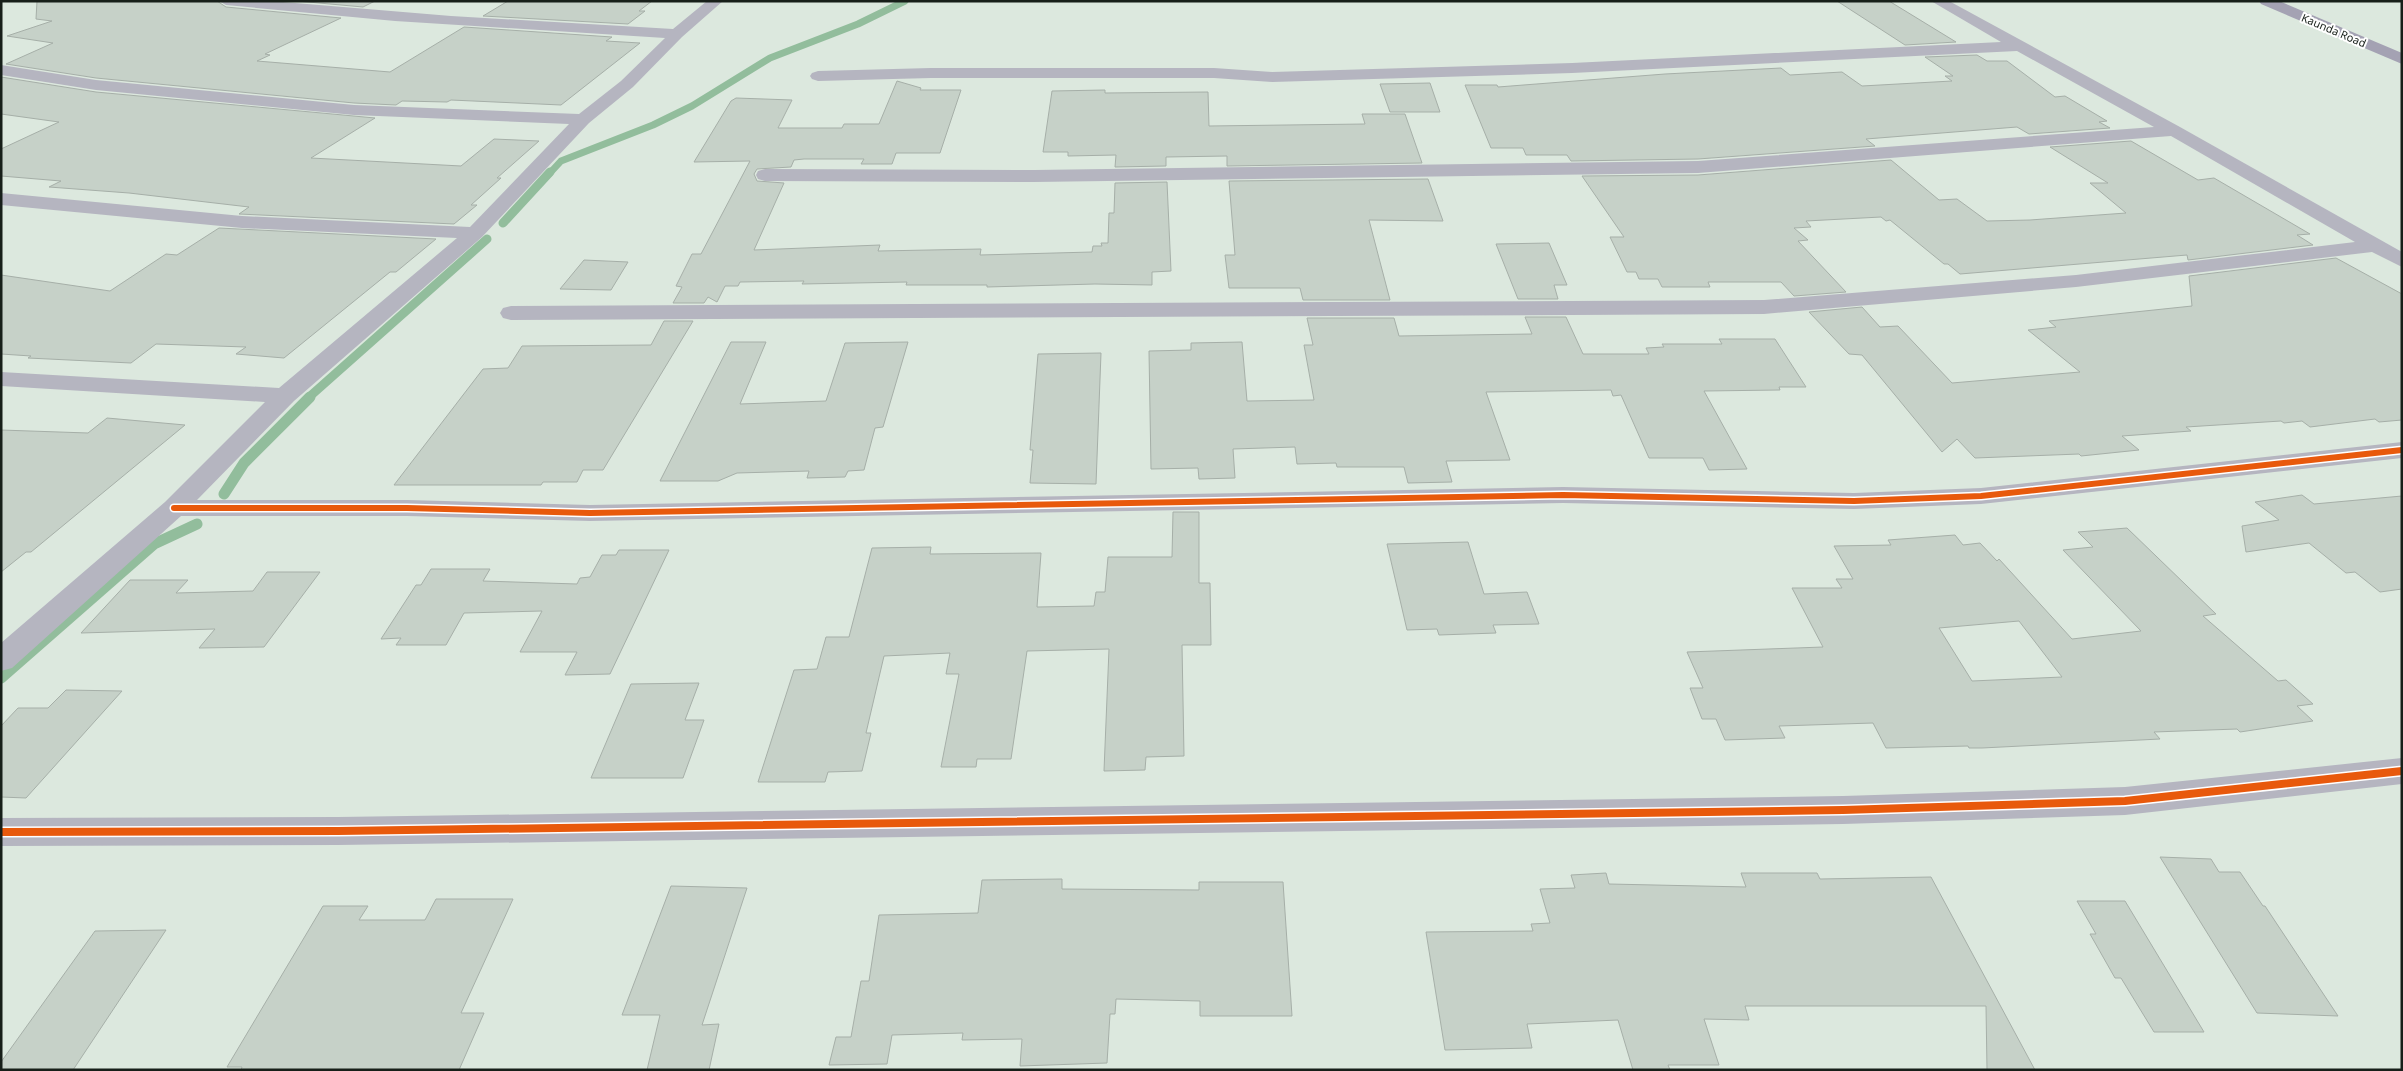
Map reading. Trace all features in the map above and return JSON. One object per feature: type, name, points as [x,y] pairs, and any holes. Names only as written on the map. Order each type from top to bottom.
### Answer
[{"type":"main road","name":"Kaunda Road","points":[[2266,1],[2402,59]]},
{"type":"street","points":[[226,1],[327,12],[677,34]]},
{"type":"street","points":[[1,660],[174,508],[285,396],[475,234],[583,119],[627,84],[677,34],[716,1]]},
{"type":"street","points":[[1938,1],[2174,131],[2402,261]]},
{"type":"street","points":[[818,76],[980,73],[1214,73],[1272,77],[1572,68],[2017,46]]},
{"type":"street","points":[[1,70],[96,86],[354,110],[583,119]]},
{"type":"street","points":[[765,175],[1034,176],[1698,167],[2174,131]]},
{"type":"street","points":[[1,199],[242,222],[475,234]]},
{"type":"street","points":[[511,313],[1764,307],[2076,281],[2375,246]]},
{"type":"street","points":[[1,379],[285,396]]},
{"type":"street","points":[[174,508],[408,508],[590,513],[1563,495],[1863,500],[1981,496],[2402,450]]},
{"type":"street","points":[[1,832],[328,831],[1843,810],[2125,801],[2402,771]]},
{"type":"building","points":[[37,1],[217,1],[226,7],[341,18],[265,54],[270,55],[257,61],[390,72],[464,27],[612,37],[606,41],[640,43],[561,105],[451,100],[447,102],[402,101],[396,105],[354,103],[96,78],[6,64],[53,43],[7,36],[52,21],[36,19]]},
{"type":"building","points":[[297,1],[375,1],[363,7]]},
{"type":"building","points":[[508,1],[652,1],[639,11],[645,11],[628,24],[483,16]]},
{"type":"building","points":[[1837,1],[1889,1],[1956,42],[1905,45]]},
{"type":"building","points":[[1977,55],[1987,61],[2007,61],[2055,97],[2065,96],[2107,121],[2099,122],[2110,128],[2029,134],[2017,127],[1866,139],[1875,146],[1698,159],[1571,161],[1567,155],[1526,155],[1523,148],[1491,148],[1465,85],[1497,85],[1498,87],[1665,74],[1781,68],[1790,75],[1842,72],[1862,86],[1952,81],[1945,76],[1953,76],[1925,57]]},
{"type":"building","points":[[1,77],[96,92],[375,118],[311,158],[461,166],[494,139],[539,141],[497,178],[501,178],[471,205],[477,205],[454,224],[239,214],[249,207],[129,193],[49,187],[61,181],[1,176],[1,149],[59,122],[1,114]]},
{"type":"building","points":[[897,81],[921,88],[920,90],[961,90],[940,153],[896,153],[892,164],[861,164],[864,159],[804,159],[794,160],[791,167],[757,169],[754,174],[757,181],[784,183],[754,250],[880,245],[878,251],[981,249],[980,255],[1092,252],[1093,246],[1102,246],[1101,243],[1108,243],[1109,213],[1114,213],[1115,183],[1167,182],[1171,271],[1152,272],[1152,285],[1095,284],[987,287],[987,285],[906,285],[907,282],[802,284],[804,281],[740,282],[738,286],[725,286],[717,302],[708,297],[704,303],[673,303],[682,287],[676,286],[692,254],[701,254],[750,161],[694,162],[731,101],[736,98],[792,100],[778,128],[842,128],[844,124],[879,124]]},
{"type":"building","points":[[1430,83],[1440,112],[1390,112],[1380,84]]},
{"type":"building","points":[[1105,90],[1105,93],[1208,92],[1209,126],[1365,124],[1362,114],[1405,114],[1422,163],[1227,166],[1227,156],[1166,157],[1166,166],[1115,167],[1116,155],[1068,156],[1068,152],[1043,152],[1052,91]]},
{"type":"building","points":[[2131,141],[2198,180],[2214,178],[2310,234],[2297,235],[2313,245],[2188,260],[2187,255],[1960,274],[1948,264],[1944,264],[1890,220],[1886,221],[1881,217],[1806,221],[1811,227],[1794,228],[1808,240],[1798,241],[1846,292],[1794,296],[1781,282],[1708,282],[1710,287],[1662,287],[1658,279],[1639,279],[1636,272],[1627,272],[1610,237],[1624,237],[1582,176],[1698,175],[1891,160],[1939,200],[1957,199],[1987,221],[2030,220],[2126,213],[2090,183],[2108,183],[2050,147]]},
{"type":"building","points":[[1428,179],[1443,221],[1369,220],[1390,300],[1303,300],[1300,288],[1229,288],[1225,255],[1235,255],[1229,181]]},
{"type":"building","points":[[219,228],[436,239],[396,272],[390,272],[284,358],[236,354],[246,347],[156,344],[131,363],[28,358],[31,356],[1,354],[1,275],[110,291],[166,254],[177,255]]},
{"type":"building","points":[[1549,243],[1567,285],[1554,285],[1558,299],[1518,299],[1496,244]]},
{"type":"building","points":[[2336,258],[2402,294],[2402,420],[2379,422],[2375,419],[2310,427],[2302,421],[2284,423],[2281,421],[2186,427],[2191,431],[2122,436],[2139,450],[2081,456],[2079,454],[1975,458],[1957,439],[1942,452],[1862,355],[1849,354],[1809,312],[1862,307],[1880,327],[1898,326],[1952,383],[2080,372],[2028,330],[2056,327],[2049,321],[2192,306],[2189,276]]},
{"type":"building","points":[[584,260],[628,262],[611,290],[560,289]]},
{"type":"building","points":[[1525,317],[1566,317],[1583,354],[1649,354],[1646,348],[1664,347],[1662,344],[1722,344],[1719,339],[1775,339],[1806,387],[1779,387],[1780,390],[1704,391],[1747,469],[1709,470],[1703,458],[1649,458],[1621,395],[1613,396],[1611,390],[1486,392],[1510,460],[1446,461],[1452,482],[1408,483],[1404,467],[1337,467],[1336,463],[1297,464],[1295,447],[1233,449],[1235,478],[1199,479],[1198,468],[1151,469],[1149,351],[1191,350],[1191,343],[1242,342],[1247,401],[1314,400],[1304,345],[1313,345],[1307,318],[1394,318],[1399,336],[1532,334]]},
{"type":"building","points":[[664,321],[693,321],[603,470],[583,470],[577,482],[543,482],[541,485],[394,485],[483,369],[508,368],[522,346],[651,345]]},
{"type":"building","points":[[731,342],[766,342],[740,404],[826,401],[845,343],[908,342],[883,427],[875,428],[864,470],[848,471],[845,477],[807,478],[809,471],[737,473],[718,481],[660,481]]},
{"type":"building","points":[[1101,353],[1096,484],[1030,483],[1033,450],[1030,450],[1038,354]]},
{"type":"building","points":[[107,418],[185,425],[31,552],[26,552],[1,572],[1,430],[88,433]]},
{"type":"building","points":[[2302,495],[2314,504],[2402,496],[2402,589],[2380,592],[2355,572],[2346,573],[2309,543],[2246,552],[2242,526],[2279,520],[2255,502]]},
{"type":"building","points":[[1173,512],[1199,512],[1199,583],[1210,583],[1211,645],[1182,645],[1184,756],[1146,757],[1145,770],[1104,771],[1109,649],[1027,651],[1011,759],[977,759],[976,767],[941,767],[959,674],[946,674],[950,653],[884,656],[866,733],[871,733],[862,771],[828,772],[825,782],[758,782],[794,670],[817,669],[826,637],[849,637],[872,548],[931,547],[930,554],[1041,553],[1037,607],[1094,606],[1096,592],[1105,592],[1108,557],[1172,557]]},
{"type":"building","points":[[2127,528],[2216,614],[2203,616],[2278,681],[2286,680],[2313,704],[2297,706],[2313,721],[2240,732],[2237,729],[2154,732],[2160,739],[1982,748],[1969,748],[1968,746],[1886,748],[1873,723],[1779,726],[1785,738],[1725,740],[1716,719],[1702,719],[1690,688],[1703,688],[1687,652],[1823,647],[1792,588],[1842,588],[1836,579],[1853,579],[1834,546],[1891,545],[1888,540],[1955,535],[1963,545],[1980,543],[1997,561],[1999,559],[2072,639],[2141,631],[2063,550],[2093,547],[2078,532]],"holes":[[[2019,621],[2062,677],[1972,681],[1939,628]]]},
{"type":"building","points":[[1468,542],[1484,594],[1527,592],[1539,624],[1493,625],[1496,633],[1439,635],[1437,629],[1407,630],[1387,544]]},
{"type":"building","points":[[619,550],[669,550],[610,674],[565,675],[577,652],[520,652],[542,611],[464,613],[446,645],[396,645],[401,638],[381,639],[416,585],[421,585],[431,569],[490,569],[483,581],[577,584],[580,578],[590,577],[602,555],[616,555]]},
{"type":"building","points":[[267,572],[320,572],[264,647],[199,648],[215,629],[81,633],[130,580],[188,580],[176,593],[253,591]]},
{"type":"building","points":[[699,683],[685,720],[704,720],[683,778],[591,778],[631,684]]},
{"type":"building","points":[[66,690],[122,691],[26,798],[1,797],[1,726],[18,708],[48,708]]},
{"type":"building","points":[[2160,857],[2211,859],[2219,872],[2240,872],[2263,906],[2265,906],[2338,1016],[2257,1013]]},
{"type":"building","points":[[1606,873],[1609,884],[1746,887],[1741,873],[1817,873],[1820,879],[1931,877],[2035,1070],[1987,1070],[1986,1006],[1745,1006],[1749,1020],[1704,1019],[1719,1065],[1668,1065],[1670,1070],[1633,1070],[1618,1020],[1527,1024],[1532,1048],[1445,1050],[1426,932],[1533,931],[1531,924],[1550,923],[1540,889],[1575,888],[1571,875]]},
{"type":"building","points":[[1062,879],[1062,889],[1199,890],[1199,882],[1283,882],[1292,1016],[1200,1016],[1200,1001],[1116,999],[1115,1014],[1110,1014],[1107,1063],[1020,1066],[1022,1039],[962,1040],[963,1033],[892,1035],[887,1064],[829,1065],[836,1037],[851,1037],[861,981],[869,981],[879,915],[978,913],[982,880]]},
{"type":"building","points":[[671,886],[747,888],[702,1025],[719,1024],[709,1070],[647,1070],[660,1015],[622,1015]]},
{"type":"building","points":[[436,899],[513,899],[461,1013],[484,1013],[459,1070],[241,1070],[242,1067],[227,1067],[323,906],[368,906],[359,920],[425,920]]},
{"type":"building","points":[[2077,901],[2125,901],[2204,1032],[2154,1032],[2121,978],[2115,978],[2090,934],[2096,934]]},
{"type":"building","points":[[166,930],[73,1070],[1,1070],[1,1062],[95,931]]},
{"type":"waterway","points":[[549,174],[561,161],[653,125],[692,106],[770,58],[858,24],[905,1]]},
{"type":"waterway","points":[[503,223],[550,172]]},
{"type":"waterway","points":[[308,398],[487,239]]},
{"type":"waterway","points":[[224,494],[244,463],[310,397]]},
{"type":"waterway","points":[[1,678],[154,544],[197,524]]},
{"type":"cycle path","points":[[174,508],[407,508],[590,513],[1563,495],[1854,501],[1981,496],[2402,450]]},
{"type":"cycle path","points":[[1,832],[338,831],[1843,810],[2125,801],[2402,771]]}]
